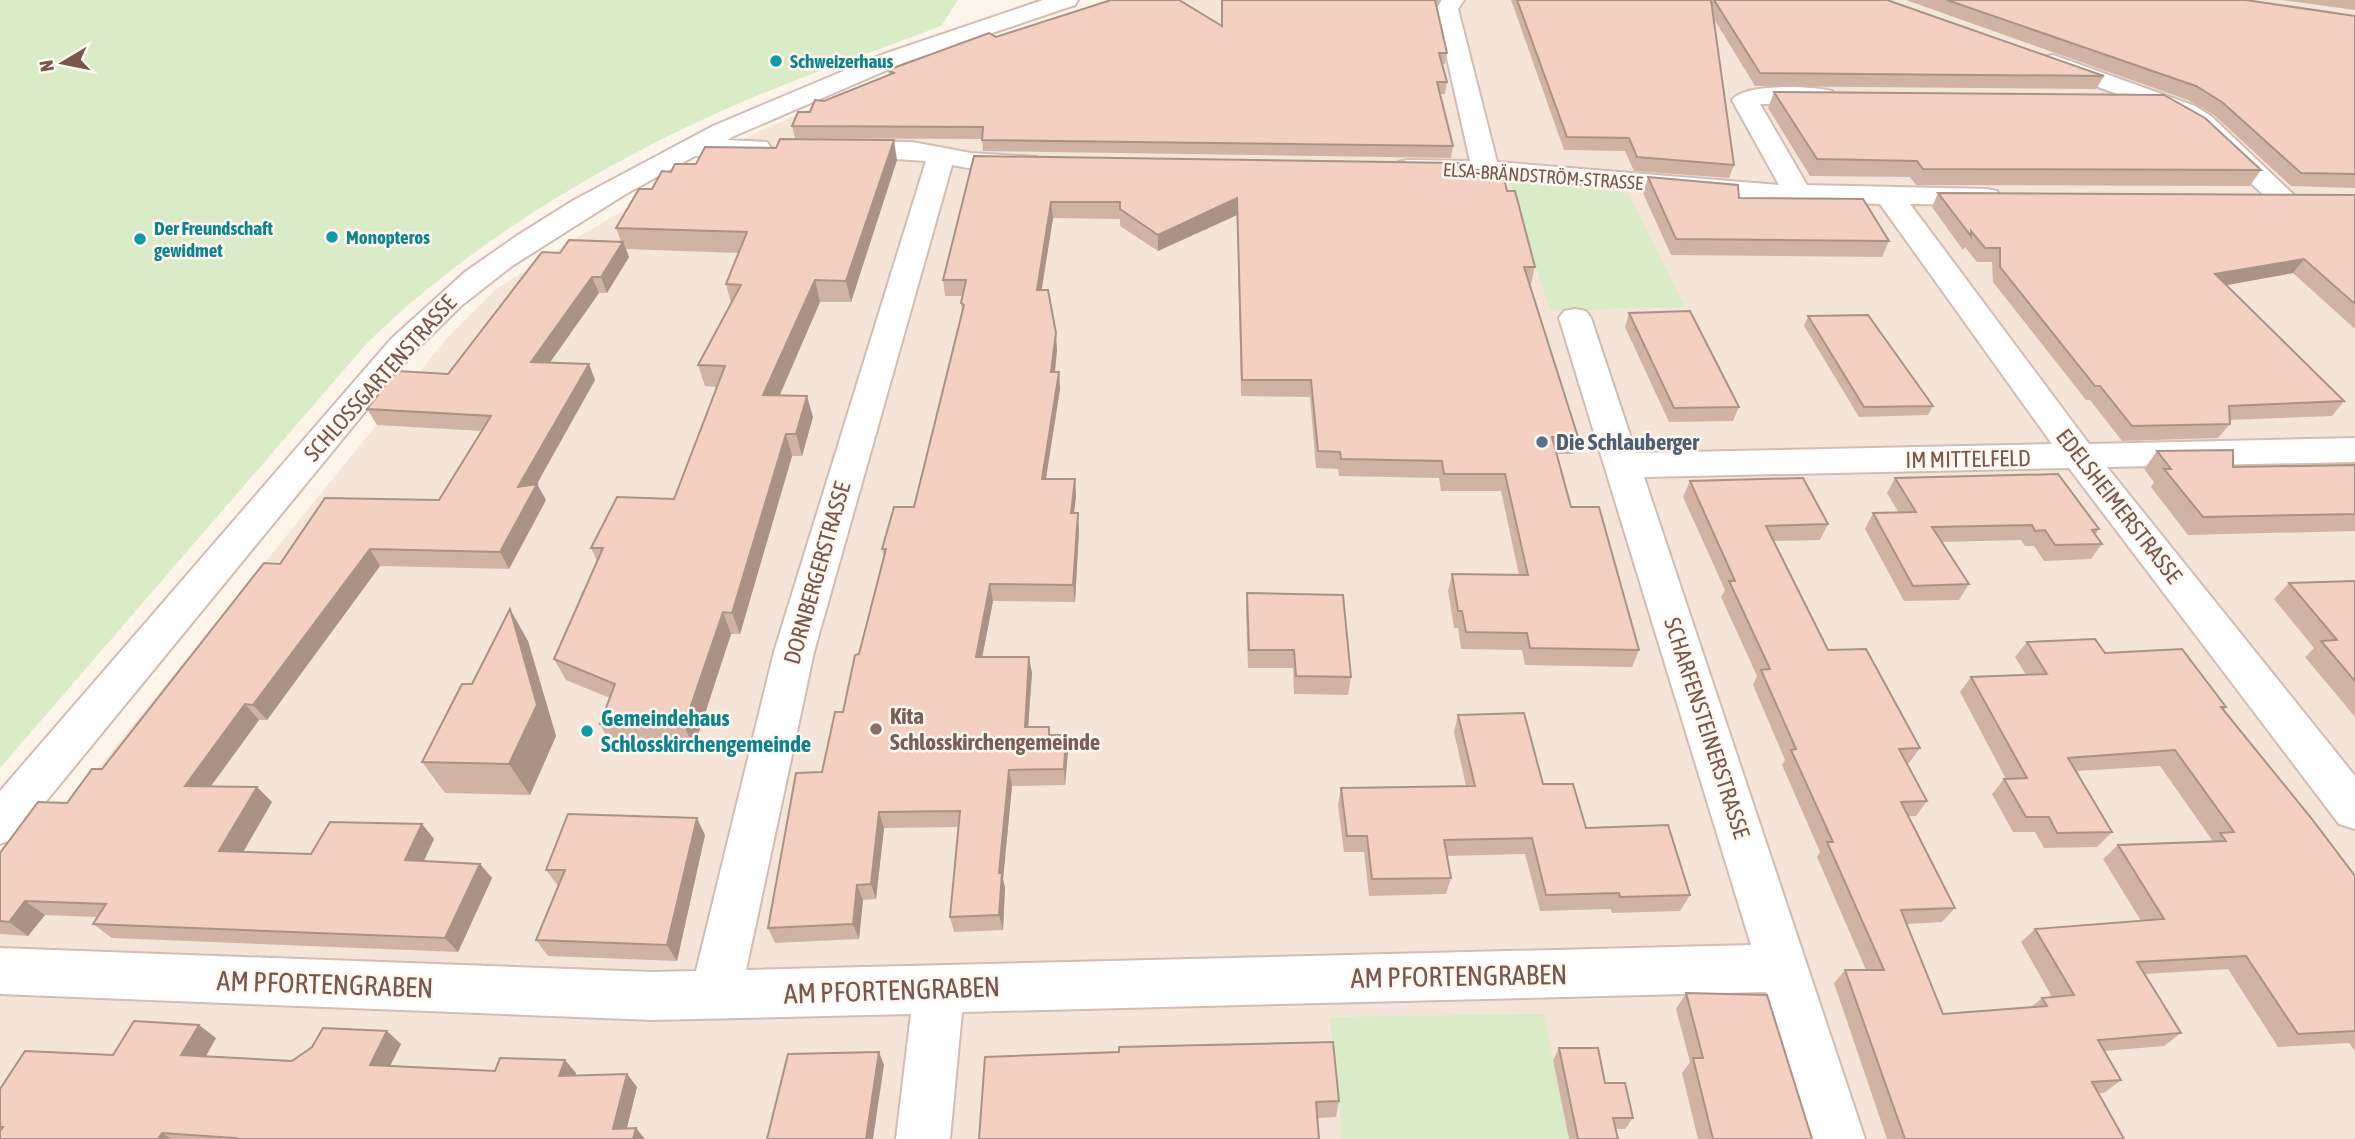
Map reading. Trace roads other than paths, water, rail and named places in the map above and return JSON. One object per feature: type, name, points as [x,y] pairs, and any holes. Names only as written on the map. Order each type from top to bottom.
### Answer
[{"type":"street","name":"SCHLOSSGARTENSTRASSE","points":[[0,824],[402,346],[464,286],[515,249],[590,202],[690,148],[967,21],[1067,0]]},
{"type":"street","points":[[1453,0],[1448,2],[1447,9],[1485,169]]},
{"type":"street","points":[[2028,53],[2186,111],[2295,198],[2242,198]]},
{"type":"street","points":[[1798,195],[1745,100],[1758,96],[1841,97]]},
{"type":"street","points":[[2089,99],[2158,100]]},
{"type":"street","points":[[690,148],[785,149]]},
{"type":"street","points":[[822,149],[912,150],[971,162],[1053,163]]},
{"type":"street","name":"DORNBERGERSTRASSE","points":[[715,996],[794,652],[941,155]]},
{"type":"street","name":"ELSA-BRÄNDSTRÖM-STRASSE","points":[[1387,167],[1485,169],[1798,195],[2012,197]]},
{"type":"street","name":"EDELSHEIMERSTRASSE","points":[[1890,197],[2080,457],[2355,810]]},
{"type":"street","name":"SCHARFENSTEINERSTRASSE","points":[[1575,318],[1838,1139]]},
{"type":"street","name":"IM MITTELFELD","points":[[1623,465],[2355,450]]},
{"type":"street","name":"AM PFORTENGRABEN","points":[[0,971],[652,996],[715,996],[939,987],[1784,968]]},
{"type":"street","points":[[923,1139],[939,987]]},
{"type":"place","name":"Schweizerhaus","points":[[776,61]]},
{"type":"place","name":"Monopteros","points":[[332,237]]},
{"type":"place","name":"Der Freundschaft gewidmet","points":[[140,239]]},
{"type":"place","name":"Die Schlauberger","points":[[1542,442]]},
{"type":"place","name":"Kita Schlosskirchengemeinde","points":[[876,729]]},
{"type":"place","name":"Gemeindehaus Schlosskirchengemeinde","points":[[587,731]]}]
